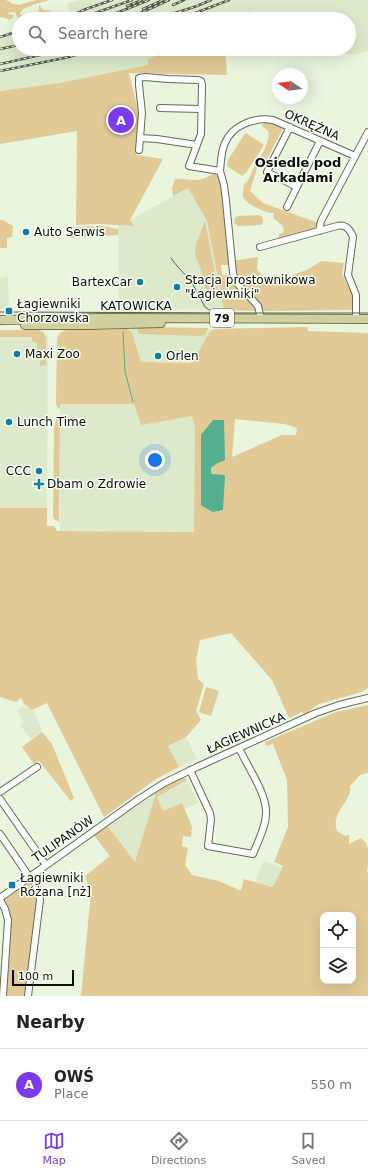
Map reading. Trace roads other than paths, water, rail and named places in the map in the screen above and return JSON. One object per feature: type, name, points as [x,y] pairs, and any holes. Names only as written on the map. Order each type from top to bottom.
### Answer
[{"type":"main road","name":"KATOWICKA","points":[[0,320],[63,318],[368,319]]},
{"type":"main road","name":"79","points":[[0,325],[164,323],[368,324]]},
{"type":"street","points":[[139,150],[142,113],[138,85],[139,78],[145,77],[201,81],[201,134],[189,166],[220,171]]},
{"type":"street","points":[[160,108],[201,109]]},
{"type":"street","name":"OKRĘŻNA","points":[[261,319],[258,306],[236,282],[232,273],[224,184],[220,171],[225,144],[228,137],[235,130],[249,122],[261,119],[273,120],[355,156]]},
{"type":"street","points":[[290,127],[266,172],[298,187]]},
{"type":"street","points":[[319,231],[321,221],[368,132]]},
{"type":"street","points":[[140,138],[197,145]]},
{"type":"street","points":[[287,207],[320,141]]},
{"type":"street","points":[[260,247],[337,226],[343,225],[349,229],[353,237],[348,275],[356,295],[356,319]]},
{"type":"street","name":"ŁAGIEWNICKA","points":[[139,799],[164,783],[190,770],[322,711],[348,702],[368,698]]},
{"type":"street","points":[[190,770],[210,813],[211,819],[208,846],[253,854],[267,812],[262,792],[239,748]]},
{"type":"street","points":[[0,792],[36,767]]},
{"type":"street","points":[[0,799],[46,865]]},
{"type":"street","name":"TULIPANÓW","points":[[0,899],[139,799]]},
{"type":"street","points":[[0,834],[28,875],[32,878],[38,890],[40,900],[28,996]]},
{"type":"street","points":[[0,899],[8,920],[3,996]]},
{"type":"waterway","points":[[123,332],[125,371],[133,402]]},
{"type":"tram line","points":[[171,258],[191,281],[205,307],[216,313]]},
{"type":"tram line","points":[[0,312],[368,313]]},
{"type":"railway","points":[[80,12],[112,0]]},
{"type":"railway","points":[[98,12],[132,0]]},
{"type":"railway","points":[[127,6],[142,0]]},
{"type":"railway","points":[[119,12],[149,0]]},
{"type":"railway","points":[[143,9],[163,0]]},
{"type":"railway","points":[[142,12],[169,0]]},
{"type":"railway","points":[[173,5],[184,0]]},
{"type":"railway","points":[[178,12],[211,0]]},
{"type":"railway","points":[[198,12],[229,0]]},
{"type":"railway","points":[[0,37],[12,33]]},
{"type":"railway","points":[[0,49],[12,46]]},
{"type":"railway","points":[[0,64],[36,56]]},
{"type":"railway","points":[[0,71],[72,56]]},
{"type":"place","name":"OWŚ","points":[[121,120]]},
{"type":"place","name":"Auto Serwis","points":[[26,232]]},
{"type":"place","name":"BartexCar","points":[[140,282]]},
{"type":"place","name":"Stacja prostownikowa \"Łagiewniki\"","points":[[177,287]]},
{"type":"place","name":"Łagiewniki Chorzowska","points":[[9,311]]},
{"type":"place","name":"Maxi Zoo","points":[[17,354]]},
{"type":"place","name":"Orlen","points":[[158,356]]},
{"type":"place","name":"Lunch Time","points":[[9,422]]},
{"type":"place","name":"CCC","points":[[39,471]]},
{"type":"place","name":"Dbam o Zdrowie","points":[[39,484]]},
{"type":"place","name":"Łagiewniki Różana [nż]","points":[[12,885]]},
{"type":"district","name":"Osiedle pod Arkadami","points":[[298,170]]}]
